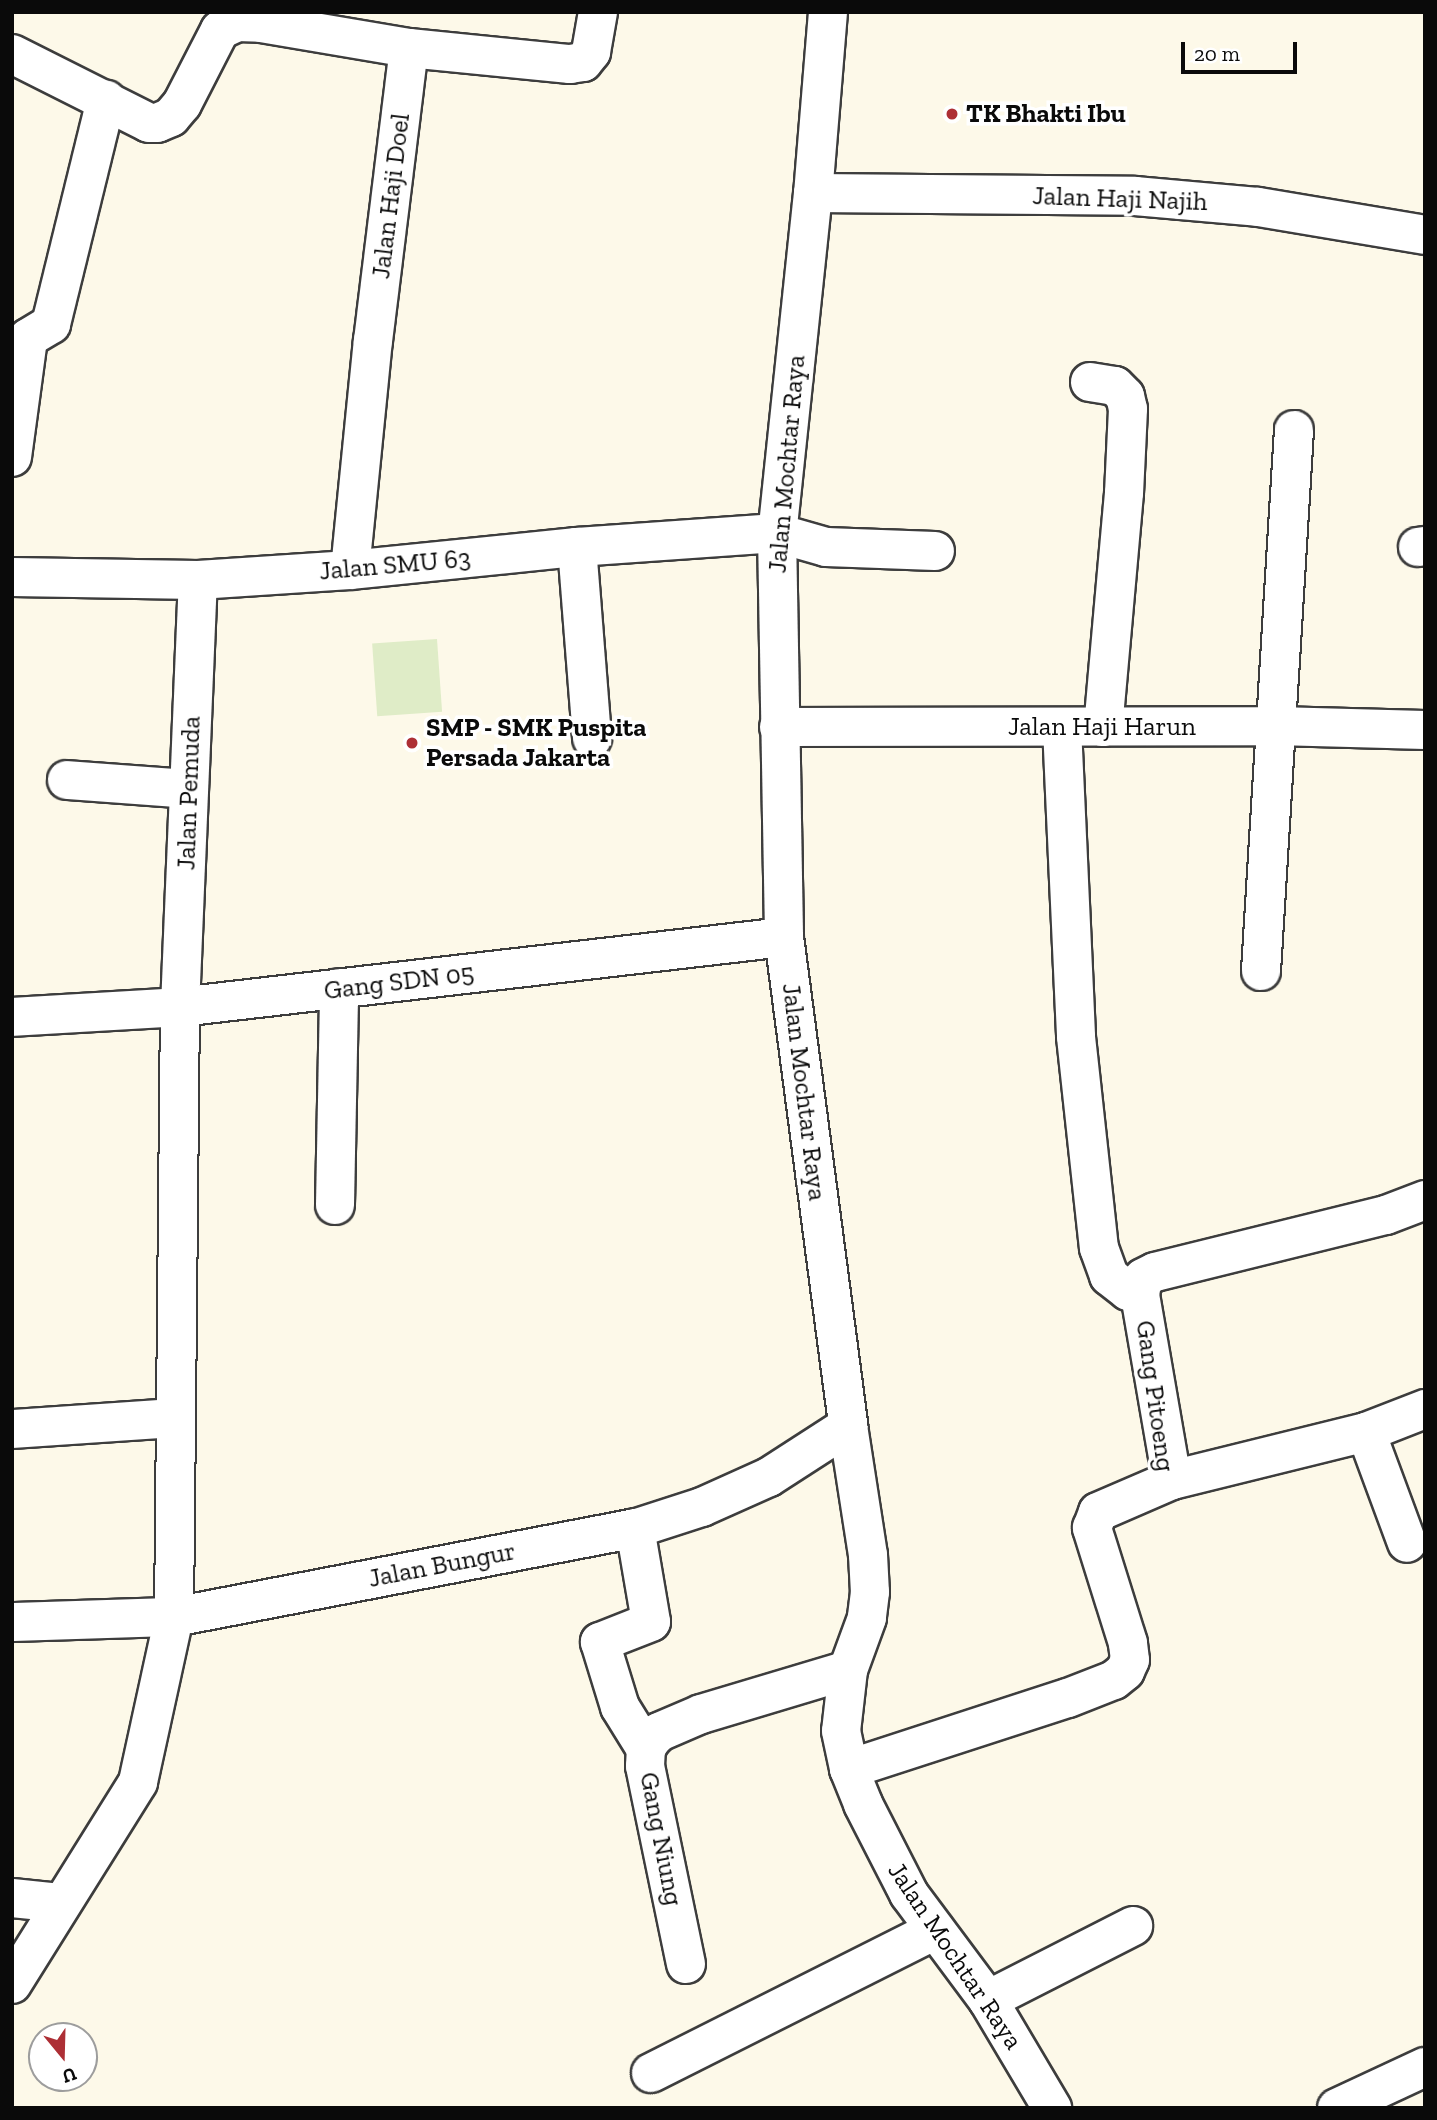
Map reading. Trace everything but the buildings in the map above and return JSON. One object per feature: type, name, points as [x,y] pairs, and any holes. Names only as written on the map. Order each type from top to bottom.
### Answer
[{"type":"street","points":[[12,54],[149,123],[166,120],[182,104],[220,30],[237,22],[261,23],[409,48],[577,64],[583,62],[591,52],[598,12]]},
{"type":"street","name":"Jalan Mochtar Raya","points":[[828,12],[813,193],[777,533],[784,937],[848,1426],[868,1555],[870,1592],[867,1618],[840,1672],[841,1731],[849,1769],[884,1849],[909,1894],[988,2000],[1052,2108]]},
{"type":"street","name":"Jalan Haji Doel","points":[[350,570],[373,341],[409,48]]},
{"type":"street","points":[[12,457],[28,338],[51,324],[106,100]]},
{"type":"street","name":"Jalan Haji Najih","points":[[813,193],[1135,196],[1258,207],[1425,235]]},
{"type":"street","points":[[1090,382],[1115,386],[1125,396],[1128,409],[1125,493],[1103,727]]},
{"type":"street","points":[[1261,971],[1294,430]]},
{"type":"street","name":"Jalan SMU 63","points":[[12,577],[198,580],[350,570],[577,547],[777,533],[826,547],[935,551]]},
{"type":"street","points":[[577,547],[592,738]]},
{"type":"street","name":"Jalan Pemuda","points":[[12,1984],[60,1903],[138,1782],[174,1616],[180,1007],[198,580]]},
{"type":"street","name":"Jalan Haji Harun","points":[[779,727],[1276,726],[1425,730]]},
{"type":"street","points":[[1062,727],[1076,1037],[1099,1248],[1109,1276],[1128,1291],[1140,1294]]},
{"type":"street","points":[[67,780],[189,789]]},
{"type":"street","name":"Gang SDN 05","points":[[12,1017],[180,1007],[784,937]]},
{"type":"street","points":[[335,1205],[339,988]]},
{"type":"street","name":"Gang Pitoeng","points":[[849,1769],[1068,1698],[1114,1679],[1125,1671],[1130,1660],[1128,1643],[1095,1542],[1093,1520],[1098,1512],[1112,1504],[1172,1480],[1140,1282],[1155,1272],[1386,1215],[1425,1200]]},
{"type":"street","points":[[1172,1480],[1367,1432],[1425,1409]]},
{"type":"street","points":[[12,1429],[174,1418]]},
{"type":"street","name":"Jalan Bungur","points":[[12,1622],[174,1616],[635,1528],[702,1507],[769,1477],[848,1426]]},
{"type":"street","points":[[1367,1432],[1406,1542]]},
{"type":"street","points":[[635,1528],[650,1622],[600,1642],[620,1707],[646,1749]]},
{"type":"street","name":"Gang Niung","points":[[686,1964],[645,1766],[646,1749],[659,1732],[689,1718],[840,1672]]},
{"type":"street","points":[[12,1899],[60,1903]]},
{"type":"street","points":[[988,2000],[1133,1926]]},
{"type":"street","points":[[651,2073],[935,1930]]},
{"type":"street","points":[[1337,2108],[1425,2067]]},
{"type":"green space","points":[[437,639],[442,712],[377,716],[372,644]]},
{"type":"place","name":"TK Bhakti Ibu","points":[[952,114]]},
{"type":"place","name":"SMP - SMK Puspita Persada Jakarta","points":[[412,743]]}]
